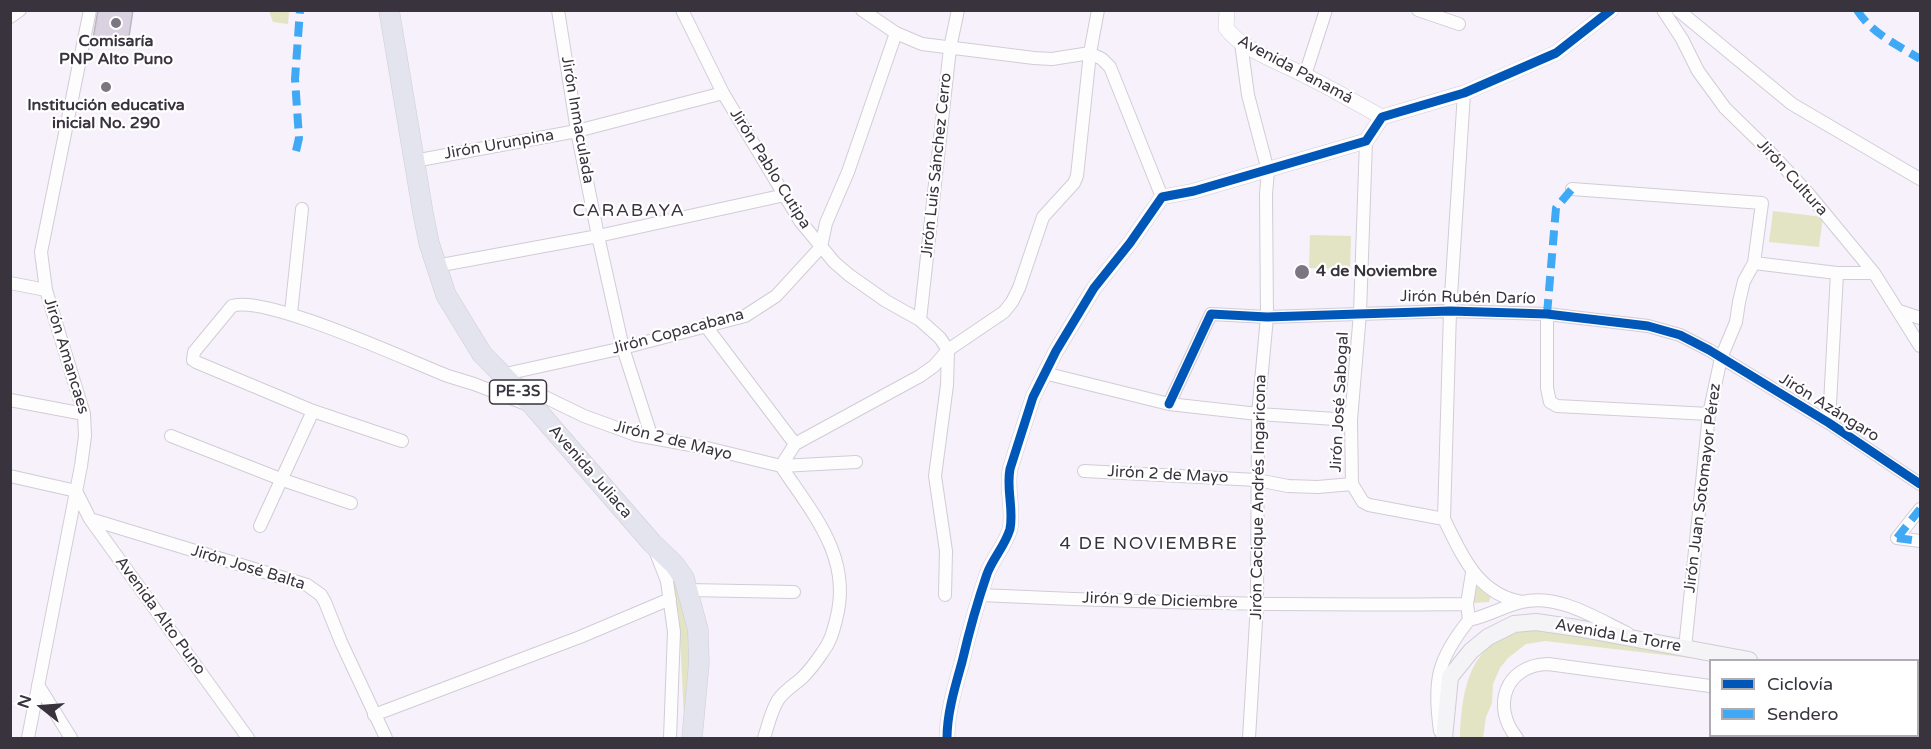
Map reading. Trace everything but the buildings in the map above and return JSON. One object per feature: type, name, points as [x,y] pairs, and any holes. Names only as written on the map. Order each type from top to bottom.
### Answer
[{"type":"highway","name":"Avenida Juliaca","points":[[389,10],[427,233],[446,295],[482,354],[534,407],[684,578],[698,630],[699,663],[692,738]]},
{"type":"main road","name":"Avenida La Torre","points":[[1443,738],[1450,677],[1471,651],[1488,637],[1514,624],[1536,622],[1577,628],[1744,659]]},
{"type":"street","points":[[10,17],[20,10]]},
{"type":"street","name":"Jirón Amancaes","points":[[28,738],[85,435],[84,414],[46,290],[41,261],[42,243],[90,10]]},
{"type":"street","name":"Jirón Inmaculada","points":[[558,10],[577,131],[598,236],[623,348],[652,438]]},
{"type":"street","name":"Jirón Pablo Cutipa","points":[[682,10],[723,93],[800,221],[834,262],[849,275],[920,321],[940,338],[948,350]]},
{"type":"street","points":[[862,10],[896,33],[922,44],[1052,59],[1090,52],[1102,59],[1110,67],[1162,197]]},
{"type":"street","name":"Jirón Luis Sánchez Cerro","points":[[920,321],[950,48],[958,10]]},
{"type":"street","points":[[764,738],[779,698],[801,678],[828,644],[838,613],[841,593],[840,574],[826,533],[781,466],[795,444],[920,376],[934,366],[948,350],[1004,312],[1012,302],[1043,217],[1074,183],[1077,176],[1090,52],[1098,10]]},
{"type":"street","name":"Avenida Panamá","points":[[1227,10],[1226,28],[1241,43],[1382,117]]},
{"type":"street","points":[[1305,75],[1326,10]]},
{"type":"street","points":[[947,738],[952,700],[980,595],[988,571],[1010,527],[1008,479],[1010,470],[1024,424],[1044,373],[1094,288],[1131,243],[1162,197],[1268,171],[1366,141],[1382,117],[1464,93],[1556,53],[1611,10]]},
{"type":"street","name":"Jirón Cultura","points":[[1663,10],[1698,70],[1725,108],[1807,192],[1874,273],[1920,346]]},
{"type":"street","points":[[1678,10],[1792,104],[1920,179]]},
{"type":"street","points":[[1424,11],[1459,24]]},
{"type":"street","name":"Jirón Copacabana","points":[[501,375],[623,348],[745,316],[776,296],[821,247],[826,223],[848,172],[896,33]]},
{"type":"street","name":"Jirón Cacique Andrés Ingaricona","points":[[1241,43],[1248,95],[1268,171],[1266,194],[1267,317],[1258,414],[1257,604],[1249,738]]},
{"type":"street","name":"Jirón Urunpina","points":[[414,160],[577,131],[723,93]]},
{"type":"street","points":[[1464,93],[1450,311],[1443,519],[1472,573],[1498,594],[1522,602]]},
{"type":"street","name":"Jirón José Sabogal","points":[[1352,484],[1351,420],[1360,313],[1366,141]]},
{"type":"street","name":"Jirón Juan Sotomayor Pérez","points":[[1572,189],[1762,202],[1754,263],[1744,280],[1734,330],[1721,358],[1709,414],[1685,648]]},
{"type":"street","points":[[436,266],[598,236],[785,195]]},
{"type":"street","points":[[291,313],[302,209]]},
{"type":"street","points":[[1754,263],[1837,273],[1874,273]]},
{"type":"street","points":[[1829,423],[1837,273]]},
{"type":"street","points":[[10,283],[46,290]]},
{"type":"street","points":[[402,441],[313,411],[193,360],[194,352],[232,306],[240,303],[250,304],[291,313],[448,376],[534,407]]},
{"type":"street","name":"Jirón Rubén Darío","points":[[1169,404],[1209,316],[1215,313],[1267,317],[1450,311],[1547,314],[1665,330],[1699,344],[1721,358]]},
{"type":"street","points":[[1899,311],[1920,318]]},
{"type":"street","points":[[1547,314],[1547,388],[1550,402],[1557,406],[1709,414]]},
{"type":"street","points":[[705,325],[795,444]]},
{"type":"street","points":[[945,595],[946,551],[935,476],[947,385],[948,350]]},
{"type":"street","name":"Jirón Azángaro","points":[[1721,358],[1829,423],[1920,484]]},
{"type":"street","points":[[1044,373],[1169,404],[1258,414],[1351,420]]},
{"type":"street","name":"Jirón 2 de Mayo","points":[[501,375],[584,416],[636,435],[708,448],[781,466],[856,462]]},
{"type":"street","points":[[10,400],[84,414]]},
{"type":"street","points":[[260,526],[313,411]]},
{"type":"street","points":[[171,436],[283,480],[351,503]]},
{"type":"street","name":"Jirón 2 de Mayo","points":[[1084,471],[1257,480],[1288,486],[1318,487],[1352,484]]},
{"type":"street","points":[[10,476],[76,491]]},
{"type":"street","points":[[1352,484],[1363,502],[1369,505],[1443,519]]},
{"type":"street","name":"Avenida Alto Puno","points":[[76,491],[90,519],[248,738]]},
{"type":"street","points":[[1920,509],[1897,538],[1920,541]]},
{"type":"street","name":"Jirón José Balta","points":[[90,519],[307,585],[315,590],[325,602],[386,738]]},
{"type":"street","points":[[652,543],[667,581],[674,632],[670,738]]},
{"type":"street","points":[[1470,620],[1467,603],[1472,573]]},
{"type":"street","points":[[688,590],[794,592]]},
{"type":"street","name":"Jirón 9 de Diciembre","points":[[980,595],[1348,606],[1467,603]]},
{"type":"street","points":[[374,715],[580,637],[670,599]]},
{"type":"street","points":[[1443,738],[1437,694],[1438,675],[1447,651],[1470,620],[1522,602],[1536,600],[1562,604],[1646,642]]},
{"type":"street","points":[[1517,738],[1508,723],[1503,708],[1508,690],[1518,672],[1538,664],[1709,686]]},
{"type":"street","points":[[39,685],[71,738]]},
{"type":"green space","points":[[269,11],[289,11],[288,24],[273,22]]},
{"type":"green space","points":[[1773,211],[1823,217],[1819,247],[1769,242]]},
{"type":"green space","points":[[1310,235],[1351,236],[1350,269],[1309,268]]},
{"type":"green space","points":[[671,577],[682,581],[692,611],[685,738],[679,616]]},
{"type":"green space","points":[[1478,587],[1491,596],[1489,602],[1473,603],[1471,601],[1475,588]]},
{"type":"green space","points":[[1536,629],[1688,650],[1691,658],[1545,641],[1526,644],[1508,658],[1500,668],[1493,684],[1492,703],[1486,717],[1483,738],[1460,738],[1464,699],[1474,666],[1484,652],[1497,641],[1514,633]]},
{"type":"marked path","points":[[296,151],[299,138],[295,79],[300,10]]},
{"type":"marked path","points":[[1857,10],[1870,26],[1894,44],[1920,59]]},
{"type":"marked path","points":[[1547,314],[1556,208],[1572,189]]},
{"type":"marked path","points":[[1897,538],[1920,509]]},
{"type":"marked path","points":[[1897,538],[1920,541]]},
{"type":"cycle path","points":[[947,738],[952,700],[977,607],[987,574],[1010,529],[1010,469],[1033,397],[1056,351],[1094,288],[1130,243],[1162,197],[1194,191],[1366,141],[1382,117],[1464,93],[1556,53],[1611,10]]},
{"type":"cycle path","points":[[1169,404],[1211,314],[1267,317],[1450,311],[1547,314],[1648,326],[1680,335],[1709,350],[1829,423],[1920,484]]},
{"type":"place","name":"Comisaría PNP Alto Puno","points":[[116,23]]},
{"type":"place","name":"Institución educativa inicial No. 290","points":[[106,87]]},
{"type":"place","name":"4 de Noviembre","points":[[1302,272]]},
{"type":"district","name":"CARABAYA","points":[[629,211]]},
{"type":"district","name":"4 DE NOVIEMBRE","points":[[1149,544]]}]
